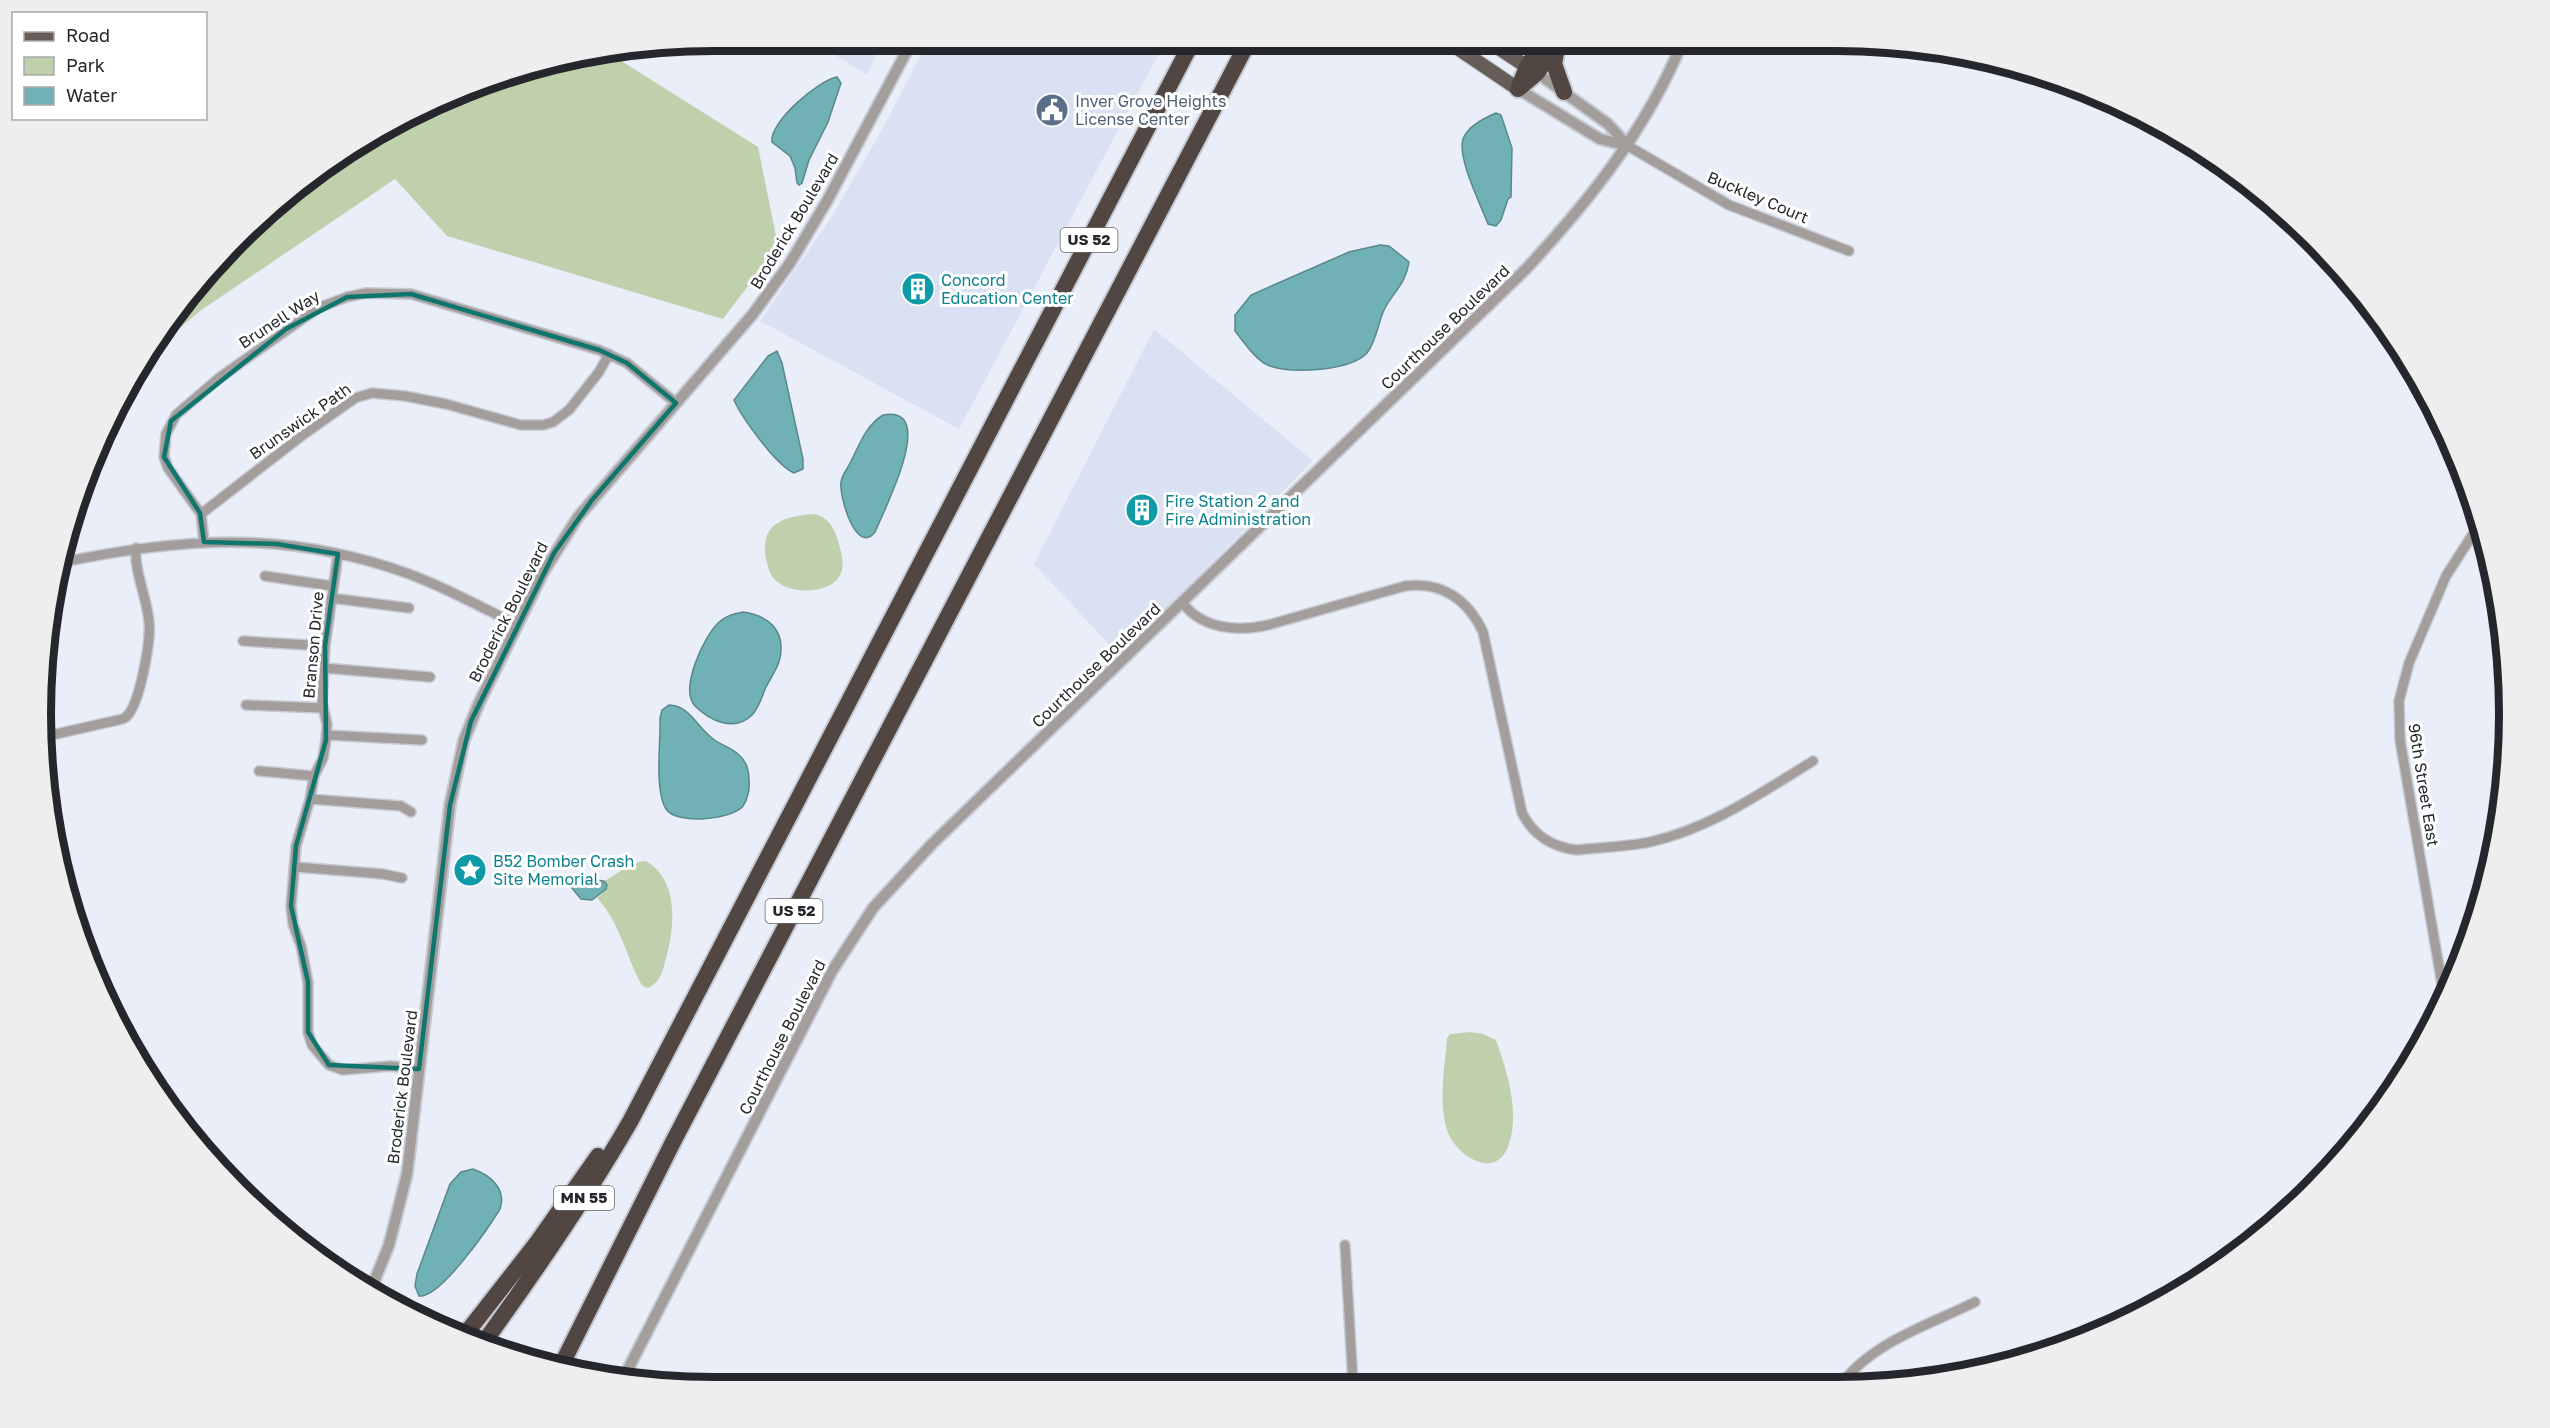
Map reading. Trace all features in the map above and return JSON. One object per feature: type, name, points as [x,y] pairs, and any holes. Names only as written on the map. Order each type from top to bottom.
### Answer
[{"type":"highway","name":"US 52","points":[[469,1330],[556,1217],[671,1042],[1187,51]]},
{"type":"highway","name":"US 52","points":[[554,1357],[632,1223],[1243,51]]},
{"type":"highway","points":[[1532,70],[1539,51]]},
{"type":"highway","points":[[1518,89],[1550,51]]},
{"type":"highway","points":[[1556,51],[1554,64],[1564,92]]},
{"type":"highway","name":"MN 55","points":[[488,1337],[546,1256],[607,1162],[671,1042]]},
{"type":"highway","name":"MN 55","points":[[564,1359],[632,1223]]},
{"type":"main road","points":[[1461,51],[1518,89]]},
{"type":"main road","points":[[1503,51],[1532,70]]},
{"type":"street","name":"Broderick Boulevard","points":[[374,1283],[389,1245],[401,1200],[411,1146],[450,805],[459,759],[475,712],[554,554],[578,517],[753,314],[790,263],[827,201],[907,51]]},
{"type":"street","name":"Courthouse Boulevard","points":[[627,1371],[832,971],[873,908],[931,845],[1526,269],[1586,201],[1628,146],[1662,86],[1678,51]]},
{"type":"street","points":[[1532,70],[1608,124],[1628,146]]},
{"type":"street","points":[[1518,89],[1600,139],[1628,146]]},
{"type":"street","name":"Buckley Court","points":[[1628,146],[1729,205],[1849,251]]},
{"type":"street","name":"Brunell Way","points":[[204,542],[201,514],[168,468],[164,457],[165,434],[171,421],[219,378],[303,318],[328,303],[366,293],[411,294],[609,354],[627,363],[676,403]]},
{"type":"street","name":"Brunswick Path","points":[[201,514],[304,434],[355,398],[372,393],[405,396],[446,404],[521,425],[543,426],[553,422],[569,410],[599,372],[609,354]]},
{"type":"street","name":"96th Street East","points":[[2442,983],[2400,740],[2399,701],[2409,663],[2436,596],[2473,533]]},
{"type":"street","points":[[70,561],[136,548],[204,542],[277,544],[338,554],[408,574],[471,600],[517,625]]},
{"type":"street","points":[[51,735],[127,717],[133,706],[149,639],[147,606],[135,559],[136,548]]},
{"type":"street","name":"Branson Drive","points":[[338,554],[325,646],[323,708],[327,724],[323,758],[314,776],[310,799],[301,826],[291,906],[293,924],[301,946],[308,982],[308,1032],[312,1045],[329,1065],[343,1070],[390,1066],[419,1069]]},
{"type":"street","points":[[265,576],[332,586]]},
{"type":"street","points":[[1182,602],[1187,610],[1209,622],[1245,629],[1268,625],[1405,586],[1428,585],[1457,597],[1473,612],[1483,632],[1521,808],[1531,827],[1557,846],[1577,850],[1641,843],[1688,831],[1730,812],[1814,761]]},
{"type":"street","points":[[331,598],[409,608]]},
{"type":"street","points":[[243,640],[325,646]]},
{"type":"street","points":[[324,668],[430,677]]},
{"type":"street","points":[[246,705],[323,708]]},
{"type":"street","points":[[326,735],[422,740]]},
{"type":"street","points":[[259,771],[314,776]]},
{"type":"street","points":[[310,799],[400,806],[411,812]]},
{"type":"street","points":[[295,867],[383,874],[402,878]]},
{"type":"street","points":[[1345,1245],[1353,1377]]},
{"type":"street","points":[[1847,1377],[1875,1351],[1975,1302]]},
{"type":"highlighted area","points":[[411,294],[599,350],[627,363],[676,403],[592,500],[554,553],[471,721],[450,805],[419,1069],[329,1065],[308,1032],[308,982],[291,906],[296,846],[326,740],[325,646],[338,554],[277,544],[204,542],[200,513],[164,457],[171,421],[286,329],[347,297]]},
{"type":"shaded area","points":[[829,51],[877,51],[867,75]]},
{"type":"shaded area","points":[[923,51],[1160,51],[959,429],[760,321],[831,218],[883,128]]},
{"type":"shaded area","points":[[1154,329],[1313,461],[1119,655],[1034,564]]},
{"type":"green space","points":[[623,58],[623,62],[758,147],[778,246],[723,319],[447,236],[395,179],[200,311],[169,337],[188,310],[245,245],[310,188],[382,140],[460,101],[501,86],[585,64]]},
{"type":"green space","points":[[816,514],[828,521],[835,532],[842,559],[841,573],[833,583],[825,588],[792,589],[774,579],[765,555],[765,543],[773,527],[781,521]]},
{"type":"green space","points":[[646,861],[657,869],[664,880],[672,905],[669,946],[662,972],[658,980],[647,988],[640,982],[617,928],[597,898],[607,885],[604,881],[629,866]]},
{"type":"green space","points":[[1470,1032],[1483,1034],[1496,1040],[1511,1092],[1512,1132],[1503,1155],[1495,1162],[1476,1161],[1467,1156],[1451,1140],[1444,1119],[1443,1084],[1447,1038],[1450,1034]]},
{"type":"water","points":[[837,77],[841,83],[828,122],[809,160],[802,183],[799,185],[790,156],[772,142],[773,134],[778,124],[797,103],[819,86]]},
{"type":"water","points":[[1496,113],[1501,115],[1512,148],[1511,197],[1496,226],[1488,224],[1475,194],[1466,169],[1462,147],[1465,134],[1472,126]]},
{"type":"water","points":[[1380,245],[1389,246],[1409,262],[1402,282],[1384,310],[1370,349],[1359,359],[1348,364],[1321,369],[1292,370],[1270,366],[1251,351],[1235,331],[1235,315],[1251,295],[1349,252]]},
{"type":"water","points":[[777,351],[782,363],[803,459],[803,469],[794,473],[778,461],[760,440],[734,400],[768,356]]},
{"type":"water","points":[[883,415],[899,416],[907,426],[907,442],[896,484],[875,532],[868,537],[861,536],[850,521],[843,499],[841,482],[867,431]]},
{"type":"water","points":[[743,612],[767,620],[773,626],[780,639],[780,658],[752,715],[745,720],[730,724],[714,720],[695,706],[690,688],[695,663],[712,630],[723,619]]},
{"type":"water","points":[[669,705],[688,713],[707,734],[736,752],[744,760],[747,766],[749,790],[745,803],[737,811],[728,815],[692,819],[672,814],[666,809],[662,801],[659,778],[660,718],[662,710]]},
{"type":"water","points":[[580,879],[604,881],[607,885],[606,889],[592,900],[581,899],[571,887],[574,881]]},
{"type":"water","points":[[473,1169],[496,1184],[501,1195],[500,1209],[451,1275],[428,1294],[419,1296],[415,1286],[417,1274],[450,1184],[461,1172]]},
{"type":"place","name":"Inver Grove Heights License Center","points":[[1052,110]]},
{"type":"place","name":"Concord Education Center","points":[[918,289]]},
{"type":"place","name":"Fire Station 2 and Fire Administration","points":[[1142,510]]},
{"type":"place","name":"B52 Bomber Crash Site Memorial","points":[[470,870]]}]
